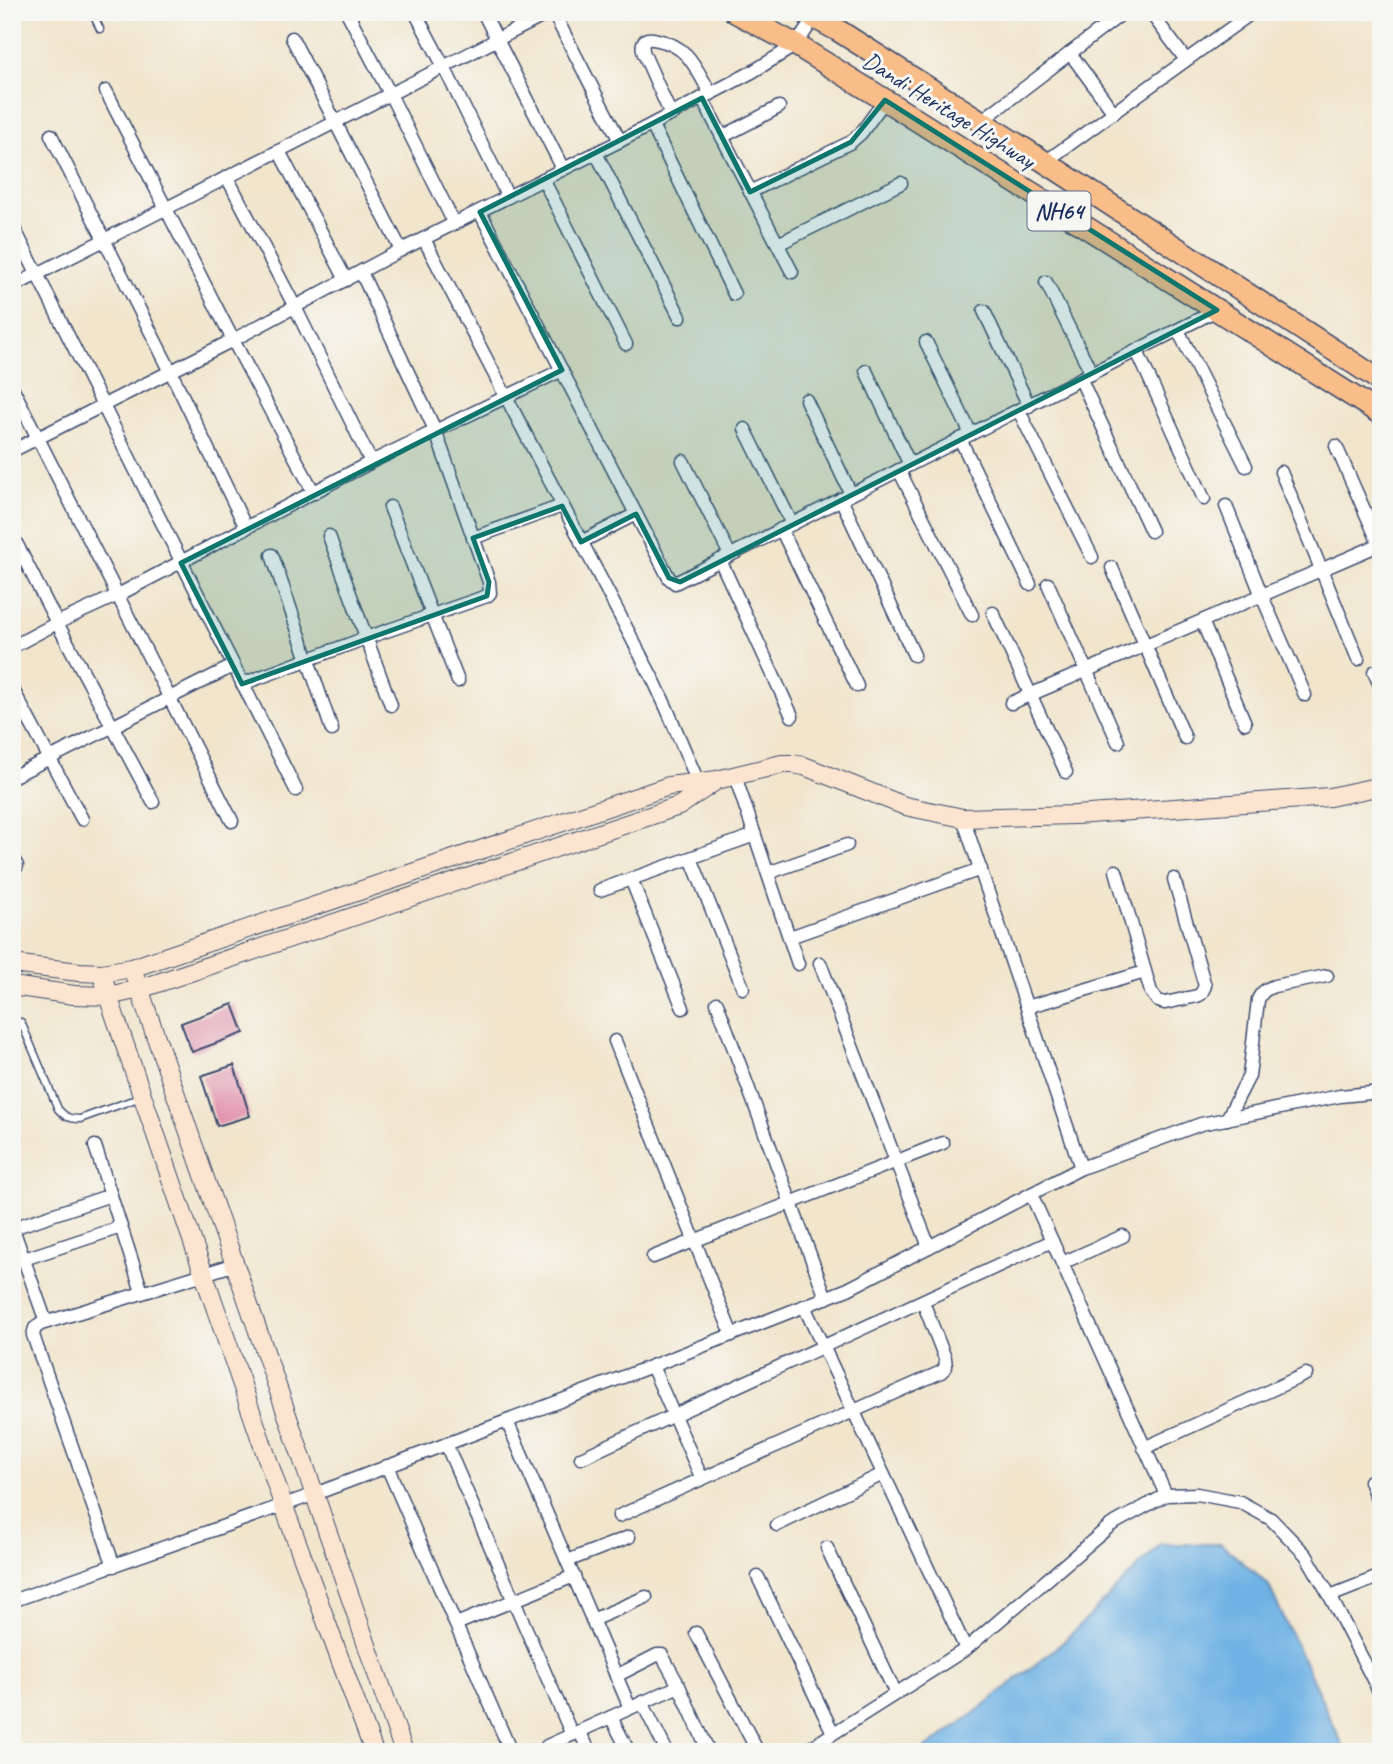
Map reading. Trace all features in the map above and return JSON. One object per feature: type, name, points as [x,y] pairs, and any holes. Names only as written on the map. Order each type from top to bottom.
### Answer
[{"type":"main road","name":"Dandi Heritage Highway","points":[[735,12],[796,45],[885,100],[1381,414]]},
{"type":"main road","name":"Dandi Heritage Highway","points":[[809,15],[839,31],[1045,162],[1381,381]]},
{"type":"street","points":[[347,12],[454,223]]},
{"type":"street","points":[[415,12],[508,197]]},
{"type":"street","points":[[483,12],[563,169]]},
{"type":"street","points":[[12,287],[552,12],[620,141]]},
{"type":"street","points":[[980,122],[1124,12]]},
{"type":"street","points":[[1150,12],[1186,60]]},
{"type":"street","points":[[1045,162],[1253,12]]},
{"type":"street","points":[[12,451],[752,72],[796,45],[809,15]]},
{"type":"street","points":[[292,38],[401,250]]},
{"type":"street","points":[[671,115],[642,47],[643,42],[652,38],[671,43],[683,50],[722,136],[792,272]]},
{"type":"street","points":[[1070,54],[1114,113]]},
{"type":"street","points":[[106,91],[314,493]]},
{"type":"street","points":[[750,191],[851,142],[861,133],[885,100]]},
{"type":"street","points":[[722,136],[779,107]]},
{"type":"street","points":[[652,125],[734,294]]},
{"type":"street","points":[[51,135],[170,370],[246,528]]},
{"type":"street","points":[[279,151],[346,280]]},
{"type":"street","points":[[596,153],[680,317]]},
{"type":"street","points":[[227,177],[371,462]]},
{"type":"street","points":[[542,179],[626,344]]},
{"type":"street","points":[[778,244],[901,183]]},
{"type":"street","points":[[481,212],[636,514],[672,582],[675,583],[1217,310]]},
{"type":"street","points":[[12,224],[296,790]]},
{"type":"street","points":[[424,239],[655,683],[698,782]]},
{"type":"street","points":[[242,684],[490,593],[489,582],[435,430],[361,272]]},
{"type":"street","points":[[1046,282],[1151,531]]},
{"type":"street","points":[[984,312],[1024,409],[1092,557]]},
{"type":"street","points":[[1178,330],[1246,466]]},
{"type":"street","points":[[926,342],[1030,584]]},
{"type":"street","points":[[1137,351],[1204,499]]},
{"type":"street","points":[[12,647],[181,563],[371,462],[562,370]]},
{"type":"street","points":[[866,371],[904,467],[972,615]]},
{"type":"street","points":[[12,387],[232,821]]},
{"type":"street","points":[[806,400],[914,655]]},
{"type":"street","points":[[745,429],[857,686]]},
{"type":"street","points":[[1011,703],[1380,546],[1336,446]]},
{"type":"street","points":[[683,461],[792,716]]},
{"type":"street","points":[[1282,472],[1358,659]]},
{"type":"street","points":[[473,538],[562,506]]},
{"type":"street","points":[[1226,506],[1305,695]]},
{"type":"street","points":[[390,507],[458,681]]},
{"type":"street","points":[[581,542],[636,514]]},
{"type":"street","points":[[12,535],[153,803]]},
{"type":"street","points":[[329,536],[391,705]]},
{"type":"street","points":[[272,555],[332,730]]},
{"type":"street","points":[[1112,568],[1185,738]]},
{"type":"street","points":[[1048,584],[1118,742]]},
{"type":"street","points":[[993,613],[1066,772]]},
{"type":"street","points":[[1202,621],[1245,723]]},
{"type":"street","points":[[12,777],[233,666]]},
{"type":"street","points":[[1374,673],[1381,687]]},
{"type":"street","points":[[12,688],[82,819]]},
{"type":"street","points":[[12,964],[102,973],[132,968],[669,786],[734,776],[782,764],[804,766],[905,806],[963,818],[1075,815],[1330,797],[1381,786]]},
{"type":"street","points":[[734,776],[798,964]]},
{"type":"street","points":[[12,986],[74,995],[108,996],[140,989],[679,806],[734,776]]},
{"type":"street","points":[[963,818],[1081,1168]]},
{"type":"street","points":[[600,890],[755,835]]},
{"type":"street","points":[[768,873],[847,845]]},
{"type":"street","points":[[691,858],[743,988]]},
{"type":"street","points":[[790,937],[980,867]]},
{"type":"street","points":[[1116,871],[1151,992],[1158,1001],[1165,1003],[1197,996],[1204,990],[1204,980],[1174,879]]},
{"type":"street","points":[[631,878],[683,1008]]},
{"type":"street","points":[[820,963],[929,1247]]},
{"type":"street","points":[[132,968],[404,1752]]},
{"type":"street","points":[[1027,1007],[1145,972]]},
{"type":"street","points":[[102,973],[283,1504],[374,1752]]},
{"type":"street","points":[[1227,1119],[1249,1076],[1260,994],[1274,986],[1327,976]]},
{"type":"street","points":[[717,1003],[826,1298]]},
{"type":"street","points":[[615,1041],[732,1335]]},
{"type":"street","points":[[12,1601],[315,1494],[826,1298],[1081,1168],[1200,1124],[1340,1096],[1381,1092]]},
{"type":"street","points":[[653,1257],[943,1143]]},
{"type":"street","points":[[95,1146],[142,1292]]},
{"type":"street","points":[[1031,1194],[1166,1495]]},
{"type":"street","points":[[46,1322],[13,1227],[111,1195]]},
{"type":"street","points":[[24,1259],[121,1227]]},
{"type":"street","points":[[1062,1263],[1123,1236]]},
{"type":"street","points":[[581,1458],[1052,1241]]},
{"type":"street","points":[[114,1566],[33,1335],[35,1328],[46,1322],[236,1264]]},
{"type":"street","points":[[620,1516],[941,1372],[946,1367],[945,1358],[923,1302]]},
{"type":"street","points":[[804,1306],[966,1648]]},
{"type":"street","points":[[652,1366],[702,1479]]},
{"type":"street","points":[[1144,1448],[1306,1374]]},
{"type":"street","points":[[507,1421],[630,1708]]},
{"type":"street","points":[[446,1444],[575,1733],[590,1752]]},
{"type":"street","points":[[387,1466],[511,1752]]},
{"type":"street","points":[[777,1525],[883,1474]]},
{"type":"street","points":[[1370,1481],[1381,1510]]},
{"type":"street","points":[[804,1752],[966,1648],[1111,1525],[1166,1495],[1197,1494],[1240,1502],[1271,1519],[1306,1555],[1381,1695]]},
{"type":"street","points":[[567,1562],[629,1537]]},
{"type":"street","points":[[827,1548],[895,1692]]},
{"type":"street","points":[[456,1624],[574,1576]]},
{"type":"street","points":[[1330,1596],[1381,1576]]},
{"type":"street","points":[[758,1577],[833,1733]]},
{"type":"street","points":[[592,1620],[646,1597]]},
{"type":"street","points":[[696,1633],[758,1752]]},
{"type":"street","points":[[617,1676],[657,1655],[662,1655],[709,1752]]},
{"type":"street","points":[[547,1746],[679,1686]]},
{"type":"street","points":[[642,1702],[667,1752]]},
{"type":"street","points":[[611,1717],[629,1752]]},
{"type":"lane","points":[[92,12],[100,29]]},
{"type":"lane","points":[[21,1022],[58,1109],[65,1116],[79,1119],[142,1096]]},
{"type":"highlighted area","points":[[702,98],[750,192],[851,142],[885,100],[1217,310],[680,582],[669,578],[636,514],[581,542],[562,506],[473,538],[489,582],[487,596],[242,684],[181,563],[562,370],[480,212]]},
{"type":"water","points":[[1161,1544],[1221,1544],[1268,1584],[1346,1752],[920,1752],[968,1718],[1061,1644]]},
{"type":"building","points":[[233,1004],[244,1033],[192,1052],[181,1023]]},
{"type":"building","points":[[234,1065],[250,1116],[217,1126],[201,1076]]}]
